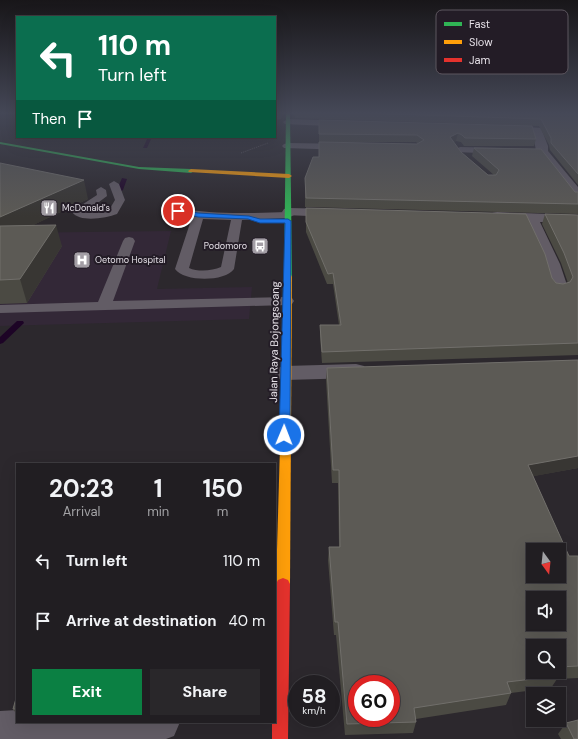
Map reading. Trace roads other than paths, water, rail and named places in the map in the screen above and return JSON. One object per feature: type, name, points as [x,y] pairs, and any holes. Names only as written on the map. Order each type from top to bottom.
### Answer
[{"type":"main road","points":[[24,147],[139,168],[289,176]]},
{"type":"main road","name":"Jalan Raya Bojongsoang","points":[[278,723],[289,176],[285,161],[288,147]]},
{"type":"main road","points":[[168,170],[179,169],[187,166],[185,163],[177,160]]},
{"type":"street","points":[[542,147],[542,152],[578,196]]},
{"type":"street","points":[[460,150],[516,151]]},
{"type":"street","points":[[460,150],[465,157],[469,159]]},
{"type":"street","points":[[529,152],[542,152]]},
{"type":"street","points":[[288,216],[350,213]]},
{"type":"street","points":[[482,216],[578,219]]},
{"type":"street","points":[[530,217],[552,264],[558,288]]},
{"type":"street","points":[[285,373],[372,370]]},
{"type":"street","points":[[0,731],[142,723]]},
{"type":"lane","points":[[101,190],[102,196],[82,208],[78,212],[80,214],[103,215],[113,212],[120,200],[114,184]]},
{"type":"lane","points":[[178,211],[198,215],[243,217],[260,221],[288,216]]},
{"type":"lane","points":[[198,215],[182,269],[187,274],[216,274],[223,273],[227,269],[243,217]]},
{"type":"lane","points":[[104,306],[129,241]]},
{"type":"lane","points":[[0,309],[287,301]]},
{"type":"waterway","points":[[120,190],[124,179]]},
{"type":"waterway","points":[[0,341],[20,323]]},
{"type":"place","name":"McDonald's","points":[[49,208]]},
{"type":"place","name":"Podomoro","points":[[260,246]]},
{"type":"place","name":"Oetomo Hospital","points":[[82,260]]}]
